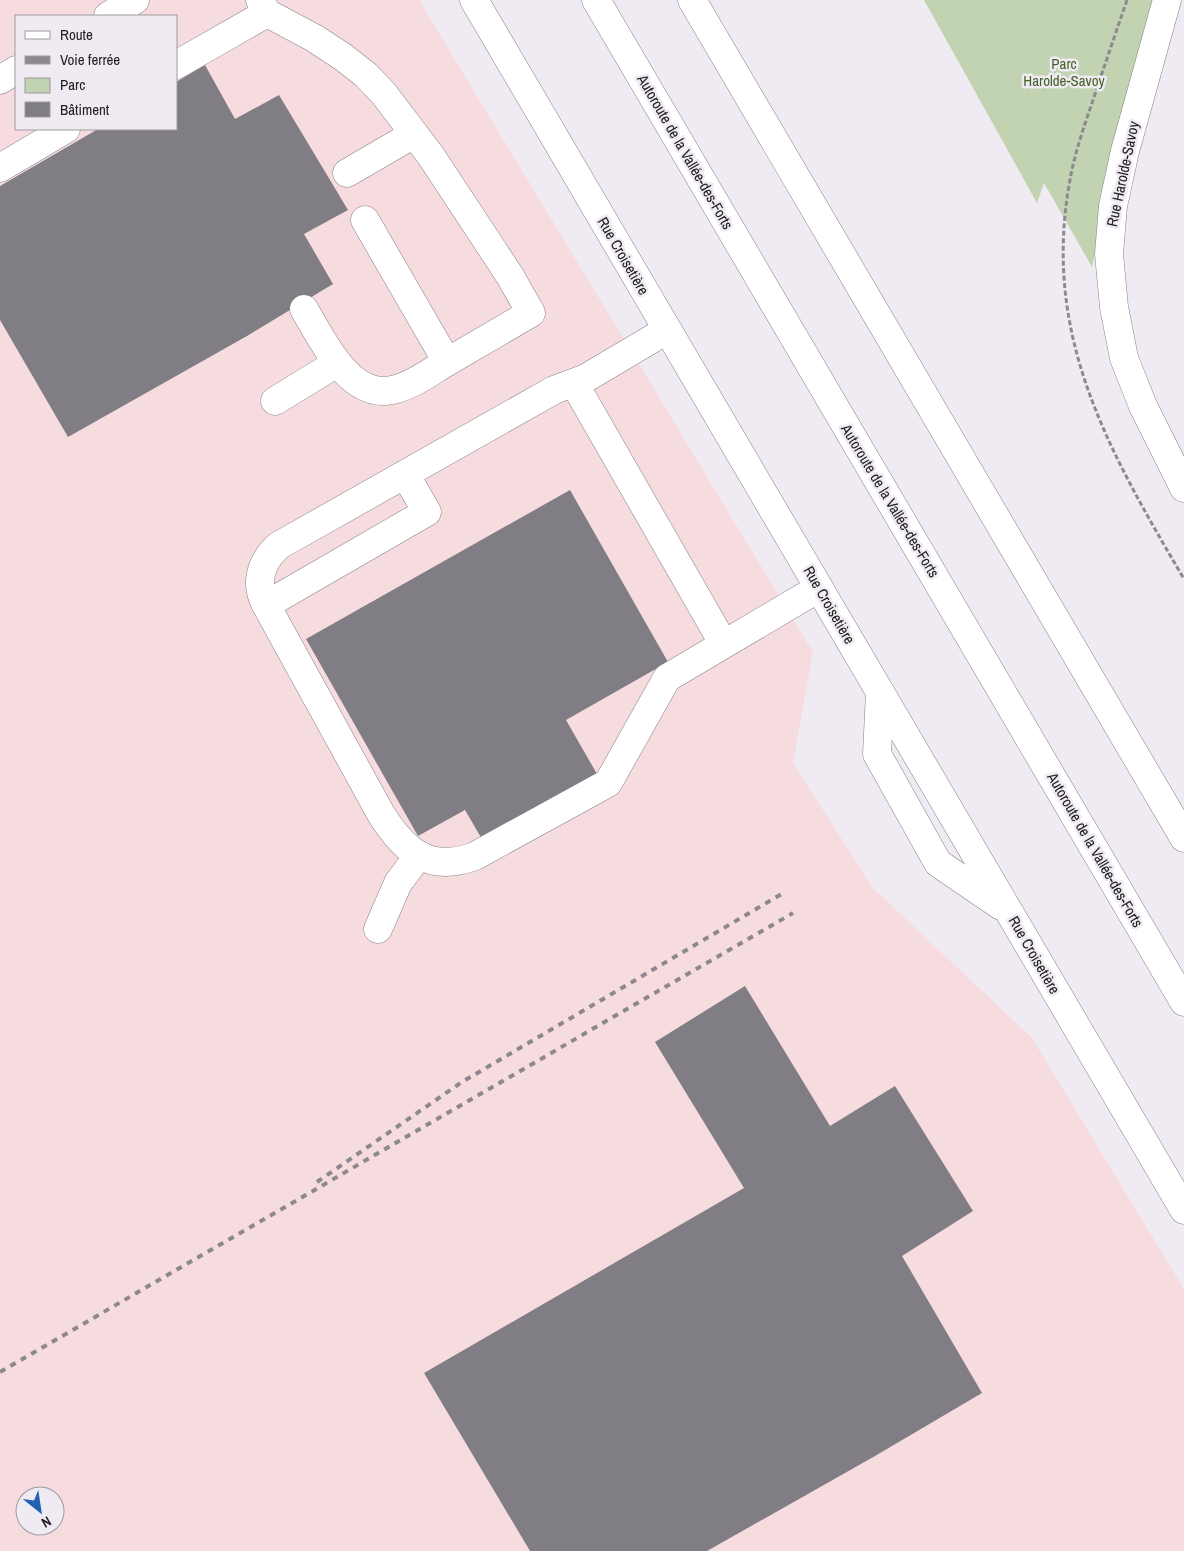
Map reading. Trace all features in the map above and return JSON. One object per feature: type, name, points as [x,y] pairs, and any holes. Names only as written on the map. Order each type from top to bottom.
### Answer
[{"type":"main road","points":[[110,15],[135,0]]},
{"type":"main road","name":"Rue Croisetière","points":[[474,0],[1184,1210]]},
{"type":"main road","name":"Autoroute de la Vallée-des-Forts","points":[[596,0],[1184,1002]]},
{"type":"main road","points":[[692,0],[1184,838]]},
{"type":"main road","name":"Rue Harolde-Savoy","points":[[1167,0],[1125,151],[1113,206],[1109,254],[1114,307],[1124,358],[1143,406],[1184,488]]},
{"type":"main road","points":[[178,64],[263,6],[343,57],[366,75],[384,94],[431,156],[505,268],[531,314],[412,382],[394,390],[382,391],[369,389],[354,380],[337,363],[304,309]]},
{"type":"main road","points":[[0,80],[15,71]]},
{"type":"main road","points":[[0,168],[64,130]]},
{"type":"main road","points":[[347,173],[414,134]]},
{"type":"main road","points":[[365,220],[447,362]]},
{"type":"main road","points":[[667,330],[586,378],[554,390],[405,474],[278,546],[268,555],[260,571],[259,586],[262,597],[381,814],[400,841],[406,847],[426,859],[444,863],[461,862],[475,856],[608,783],[667,678],[723,643],[819,588]]},
{"type":"main road","points":[[275,401],[337,363]]},
{"type":"main road","points":[[574,383],[723,643]]},
{"type":"main road","points":[[266,605],[427,512],[405,474]]},
{"type":"main road","points":[[880,692],[877,754],[938,863],[1008,911]]},
{"type":"main road","points":[[378,929],[398,883],[419,855]]},
{"type":"shaded area","points":[[0,0],[419,0],[813,652],[793,763],[873,888],[1032,1038],[1184,1289],[1184,1551],[0,1551]]},
{"type":"green space","name":"Parc Harolde-Savoy","points":[[924,0],[1156,0],[1092,267],[1044,183],[1037,203]]},
{"type":"building","points":[[205,65],[235,119],[279,95],[348,210],[304,234],[333,284],[247,336],[68,437],[0,320],[0,186],[96,130],[178,130],[178,81]]},
{"type":"building","points":[[570,490],[668,662],[566,720],[601,781],[486,846],[465,810],[418,836],[306,639]]},
{"type":"building","points":[[745,986],[830,1126],[895,1086],[973,1211],[902,1256],[982,1393],[707,1551],[530,1551],[424,1373],[744,1188],[655,1042]]},
{"type":"railway","points":[[317,1182],[462,1082],[785,892]]},
{"type":"railway","points":[[0,1372],[793,913]]}]
